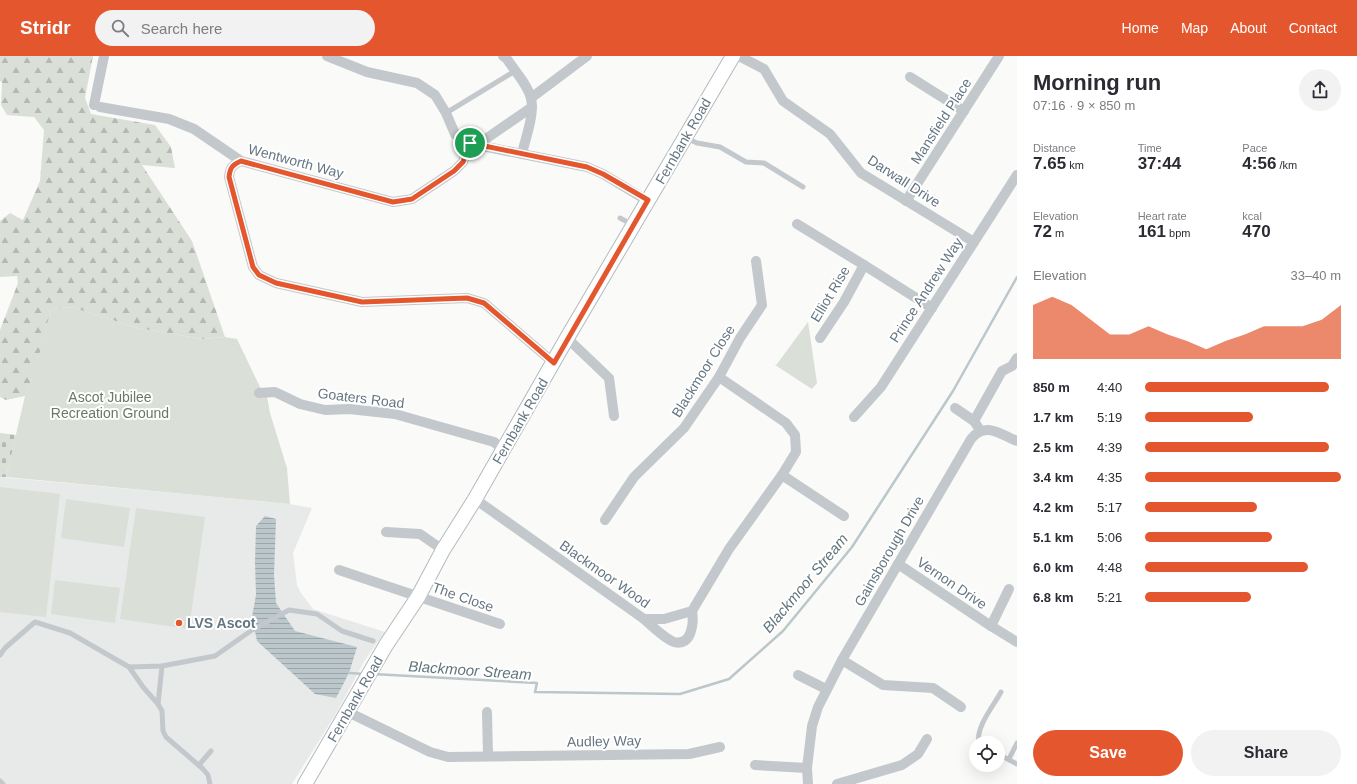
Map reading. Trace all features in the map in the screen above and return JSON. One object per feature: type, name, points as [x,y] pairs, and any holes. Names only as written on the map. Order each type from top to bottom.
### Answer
[{"type":"street","name":"Wentworth Way","points":[[104,56],[97,106],[169,119],[194,129],[241,161],[393,202],[412,199],[454,171],[463,162],[473,144]]},
{"type":"street","points":[[327,56],[367,72],[417,83],[435,95],[446,113],[455,134],[460,140],[473,144],[587,167],[603,174],[648,200]]},
{"type":"street","points":[[504,56],[527,88],[532,103],[522,154]]},
{"type":"street","points":[[473,144],[532,103],[587,56]]},
{"type":"street","name":"Fernbank Road","points":[[305,784],[386,645],[418,596],[443,550],[504,450],[567,338],[733,56]]},
{"type":"street","name":"Darwall Drive","points":[[739,56],[764,69],[783,101],[830,134],[861,173],[974,242]]},
{"type":"street","name":"Mansfield Place","points":[[906,201],[999,56]]},
{"type":"street","points":[[910,77],[964,111]]},
{"type":"street","points":[[241,161],[234,164],[230,171],[229,177],[253,267],[259,275],[276,283],[362,302],[467,298],[478,301],[484,303],[554,363]]},
{"type":"street","name":"Prince Andrew Way","points":[[854,417],[881,387],[1017,174]]},
{"type":"street","name":"Elliot Rise","points":[[798,224],[932,308]]},
{"type":"street","name":"Blackmoor Close","points":[[606,520],[634,477],[684,428],[719,377],[740,338],[762,305],[756,261]]},
{"type":"street","name":"Elliot Rise","points":[[820,338],[844,302],[864,264]]},
{"type":"street","points":[[567,338],[609,378],[614,416]]},
{"type":"street","name":"Gainsborough Drive","points":[[808,784],[807,768],[814,718],[826,689],[971,439],[1002,371],[1014,362]]},
{"type":"street","points":[[644,619],[668,639],[674,642],[686,640],[692,630],[692,611],[729,549],[782,475],[796,452],[795,436],[786,423],[719,377]]},
{"type":"street","name":"Goaters Road","points":[[259,393],[275,392],[300,404],[325,410],[349,409],[395,414],[494,442],[504,450]]},
{"type":"street","points":[[955,408],[977,426],[992,430],[1017,441]]},
{"type":"street","points":[[782,475],[844,516]]},
{"type":"street","name":"Blackmoor Wood","points":[[475,499],[644,619],[664,619],[692,611]]},
{"type":"street","points":[[386,532],[420,534],[443,550]]},
{"type":"street","name":"Vernon Drive","points":[[898,564],[1017,642]]},
{"type":"street","name":"The Close","points":[[339,570],[500,624]]},
{"type":"street","name":"Vernon Drive","points":[[991,626],[1009,589]]},
{"type":"street","points":[[842,660],[883,685],[933,688],[961,707]]},
{"type":"street","points":[[798,675],[826,689]]},
{"type":"street","name":"Audley Way","points":[[348,712],[436,754],[448,757],[690,754],[720,747]]},
{"type":"street","points":[[487,712],[488,756]]},
{"type":"street","points":[[838,784],[902,765],[918,754],[927,739]]},
{"type":"street","points":[[756,765],[807,768]]},
{"type":"lane","points":[[446,113],[515,71]]},
{"type":"lane","points":[[685,138],[697,143],[720,147],[746,162],[764,163],[803,187]]},
{"type":"lane","points":[[620,218],[634,226]]},
{"type":"lane","points":[[129,668],[162,666],[215,656],[252,630],[289,610],[316,614],[342,631],[373,641]]},
{"type":"lane","points":[[0,655],[5,648],[35,622],[70,633],[129,668],[162,711],[163,731],[166,737],[199,765],[208,775],[210,784]]},
{"type":"lane","points":[[158,704],[162,666]]},
{"type":"lane","points":[[978,736],[979,730],[1001,692]]},
{"type":"lane","points":[[1009,759],[1017,743]]},
{"type":"lane","points":[[199,765],[211,751]]},
{"type":"lane","points":[[1005,757],[1017,764]]},
{"type":"lane","points":[[0,781],[3,784]]},
{"type":"shaded area","name":"LVS Ascot","points":[[0,477],[290,504],[312,508],[293,553],[297,585],[301,593],[313,609],[385,632],[365,660],[337,712],[292,784],[0,784]]},
{"type":"shaded area","points":[[265,516],[276,519],[274,575],[276,603],[295,631],[357,647],[349,673],[336,698],[315,694],[257,641],[252,617],[256,595],[256,526]]},
{"type":"green space","points":[[0,56],[93,56],[85,98],[91,114],[155,125],[171,147],[175,168],[142,165],[192,241],[225,337],[203,339],[138,328],[71,307],[51,309],[35,371],[25,396],[6,400],[0,397],[0,330],[18,283],[17,276],[0,277],[0,221],[10,213],[23,220],[40,181],[44,130],[34,117],[7,115],[1,105],[2,82],[0,81]]},
{"type":"green space","name":"Ascot Jubilee Recreation Ground","points":[[71,307],[138,328],[203,339],[225,337],[237,339],[260,387],[266,391],[270,413],[287,468],[290,504],[6,477],[25,396],[34,373],[51,309]]},
{"type":"green space","points":[[808,322],[817,383],[812,389],[775,365]]},
{"type":"green space","points":[[0,433],[16,435],[6,477],[0,477]]},
{"type":"green space","points":[[0,487],[60,494],[46,617],[0,612]]},
{"type":"green space","points":[[66,499],[130,508],[124,547],[61,538]]},
{"type":"green space","points":[[136,508],[205,517],[189,629],[120,619]]},
{"type":"green space","points":[[55,580],[120,588],[115,623],[51,614]]},
{"type":"waterway","name":"Blackmoor Stream","points":[[373,674],[537,683],[535,692],[680,694],[729,679],[783,631],[852,547],[953,391],[1017,277]]},
{"type":"waterway","name":"Blackmoor Stream","points":[[349,673],[364,674]]},
{"type":"place","name":"LVS Ascot","points":[[179,623]]},
{"type":"route","points":[[470,143],[587,167],[603,174],[648,200],[567,338],[554,363],[484,303],[467,298],[362,302],[276,283],[259,275],[253,267],[229,177],[230,171],[234,164],[241,161],[393,202],[412,199],[454,171],[463,162],[470,143]]}]
